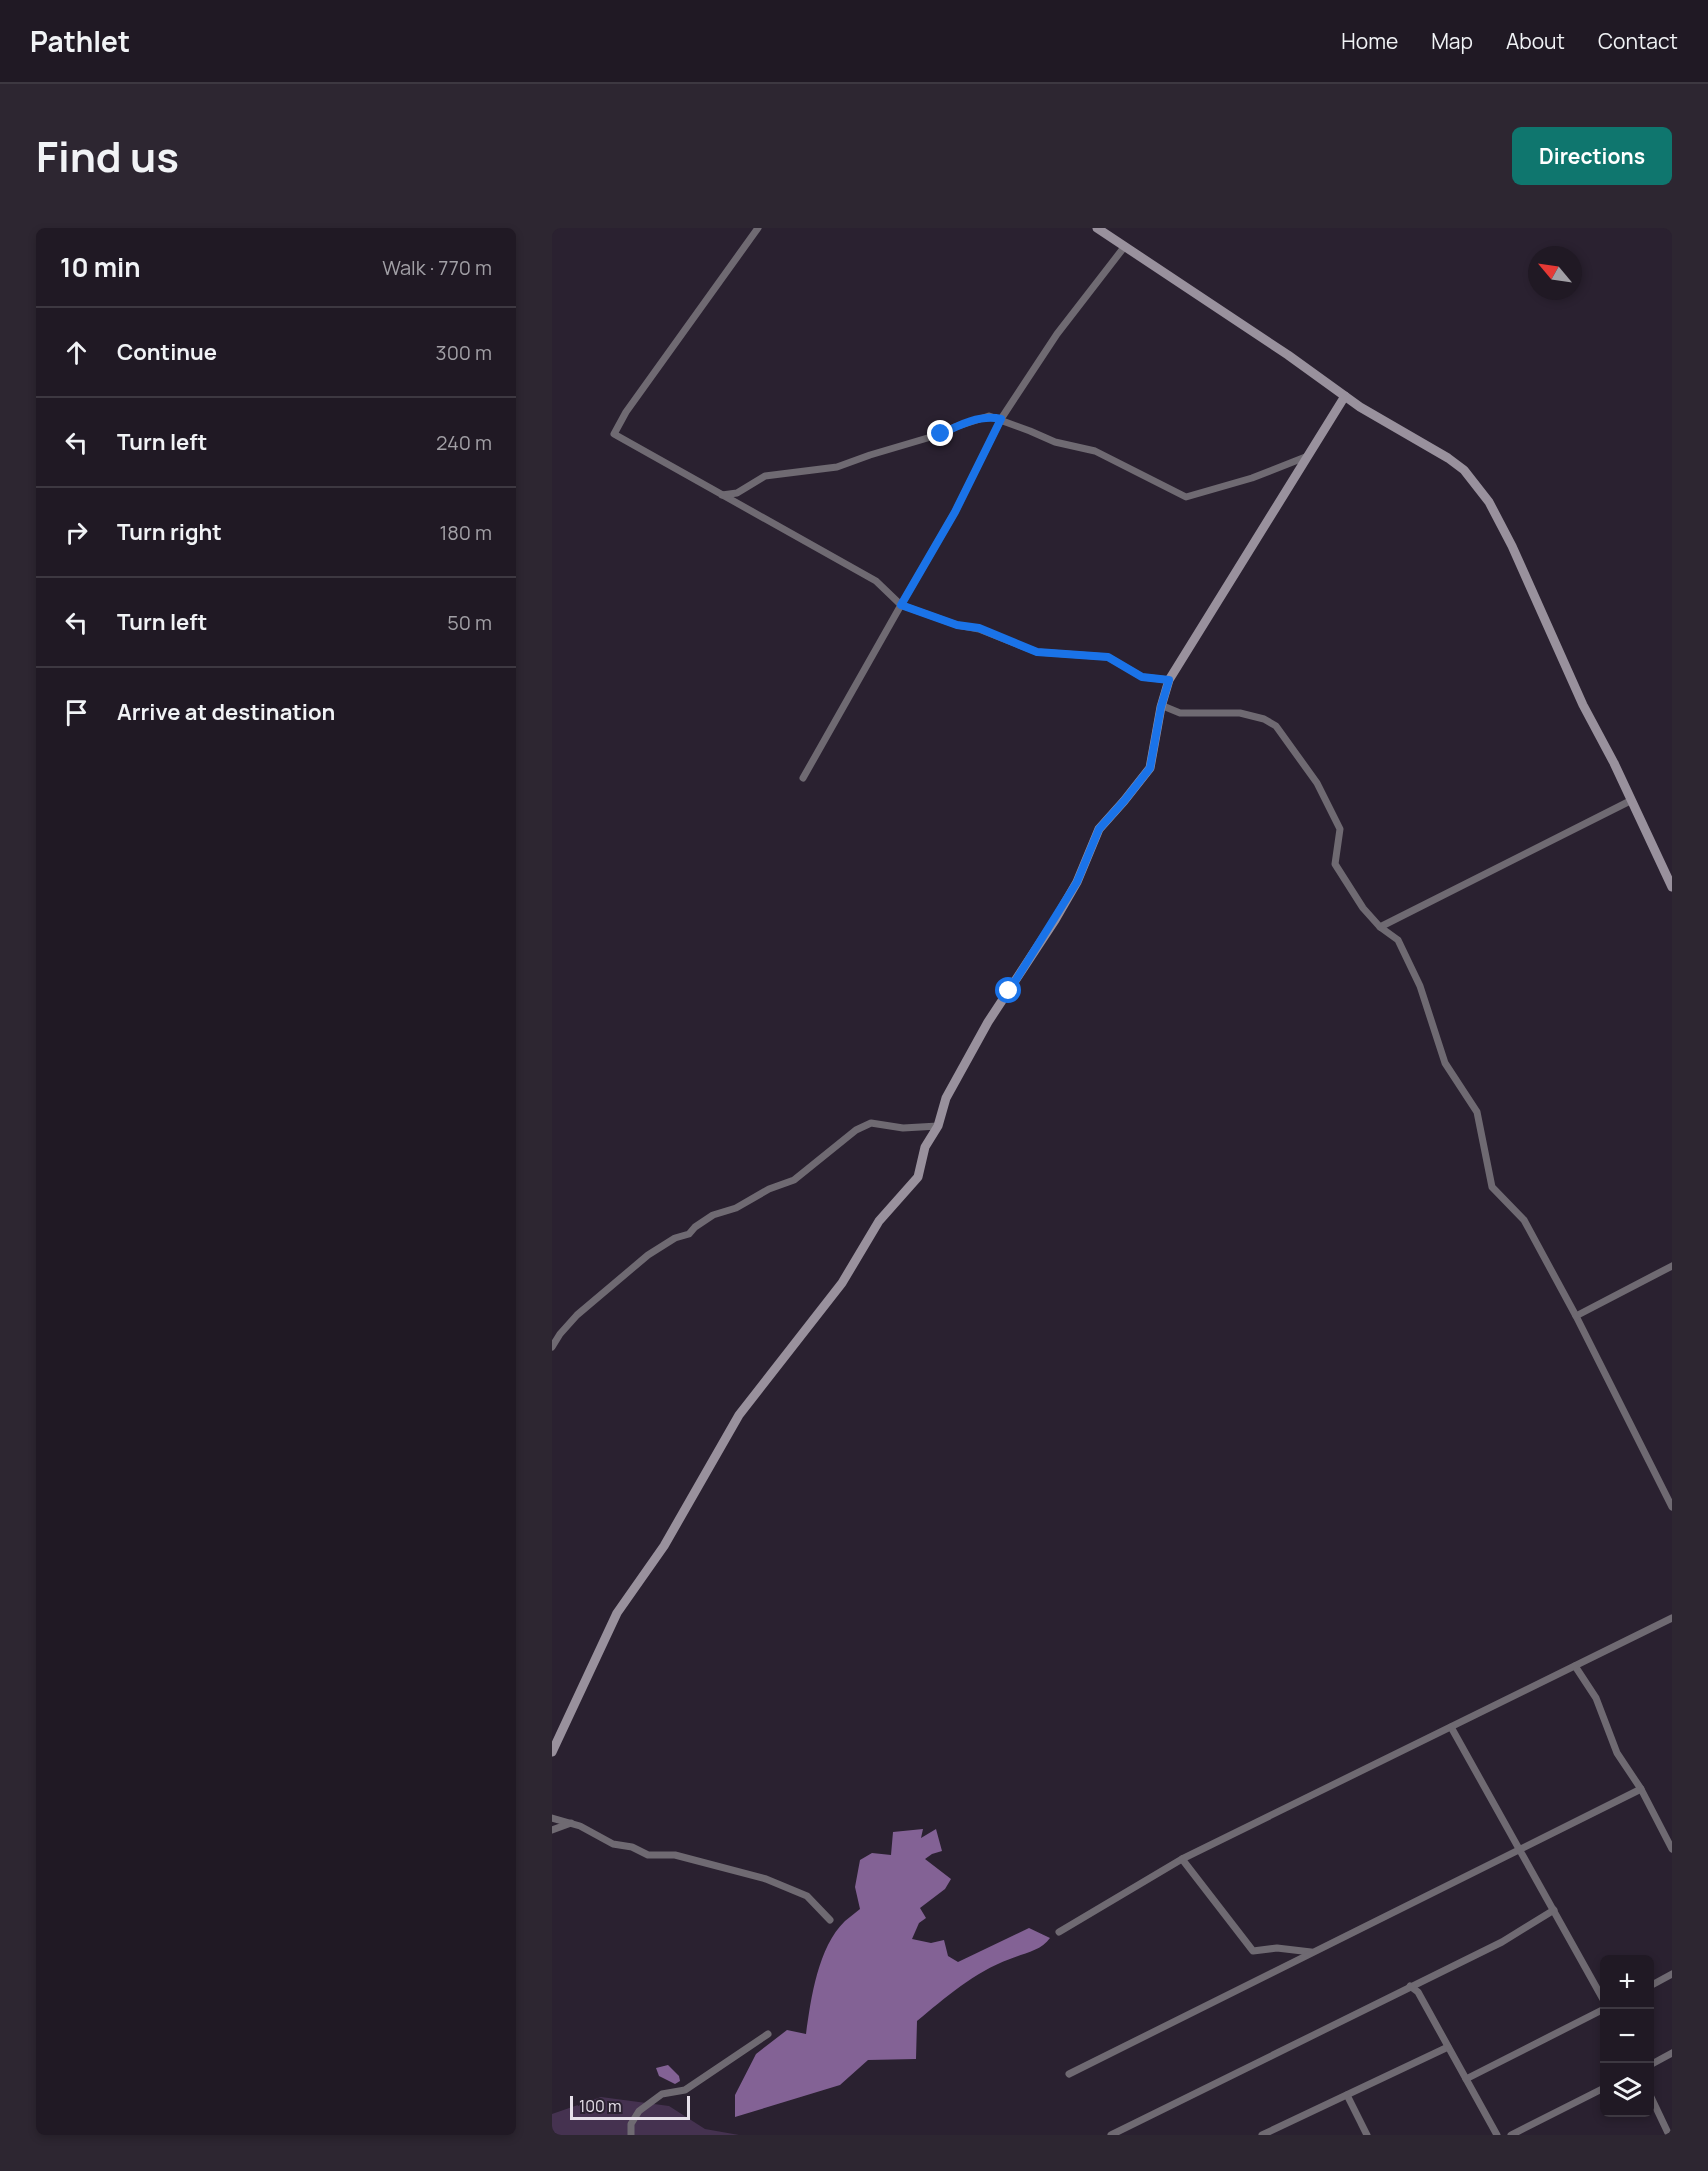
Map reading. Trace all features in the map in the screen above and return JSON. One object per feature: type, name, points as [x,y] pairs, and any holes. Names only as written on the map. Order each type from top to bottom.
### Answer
[{"type":"street","points":[[758,228],[626,412],[614,434],[876,581],[901,605],[957,625],[979,628],[1037,652],[1108,657],[1142,677],[1169,680]]},
{"type":"street","points":[[1097,228],[1360,407],[1448,458],[1464,470],[1489,502],[1512,546],[1578,695],[1614,763],[1672,887]]},
{"type":"street","points":[[803,778],[955,512],[1001,419],[1058,334],[1125,246]]},
{"type":"street","points":[[552,1752],[617,1613],[664,1546],[739,1415],[842,1283],[879,1221],[918,1177],[925,1147],[938,1126],[946,1098],[988,1022],[1055,920],[1077,882],[1099,829],[1150,768],[1161,707],[1169,680],[1345,396]]},
{"type":"street","points":[[722,495],[737,493],[765,476],[837,467],[989,416],[1055,442],[1095,451],[1186,497],[1252,478],[1309,455]]},
{"type":"street","points":[[1163,706],[1180,713],[1240,713],[1264,719],[1276,726],[1317,783],[1340,828],[1335,864],[1363,908],[1380,927],[1398,940],[1420,986],[1445,1063],[1477,1112],[1492,1187],[1524,1220],[1576,1316],[1672,1507]]},
{"type":"street","points":[[1380,927],[1630,801]]},
{"type":"street","points":[[552,1347],[577,1315],[648,1255],[675,1238],[689,1234],[713,1215],[736,1208],[769,1189],[794,1180],[856,1130],[871,1123],[903,1128],[938,1126]]},
{"type":"street","points":[[1576,1316],[1672,1266]]},
{"type":"street","points":[[1059,1932],[1182,1859],[1672,1618]]},
{"type":"street","points":[[1575,1666],[1596,1698],[1617,1753],[1641,1789],[1672,1848]]},
{"type":"street","points":[[1451,1727],[1600,1992]]},
{"type":"street","points":[[1069,2074],[1641,1789]]},
{"type":"street","points":[[552,1818],[580,1826],[613,1844],[632,1847],[648,1855],[675,1856],[766,1879],[807,1896],[830,1920]]},
{"type":"street","points":[[552,1830],[571,1823]]},
{"type":"street","points":[[1182,1859],[1253,1951],[1277,1948],[1311,1952]]},
{"type":"street","points":[[1111,2135],[1502,1942],[1554,1910]]},
{"type":"street","points":[[1654,1984],[1672,1974]]},
{"type":"street","points":[[1410,1986],[1418,1992],[1497,2135]]},
{"type":"street","points":[[1466,2079],[1603,2009]]},
{"type":"street","points":[[631,2135],[631,2124],[639,2111],[662,2094],[685,2090],[768,2034]]},
{"type":"street","points":[[1262,2135],[1448,2047]]},
{"type":"street","points":[[1654,2063],[1672,2053]]},
{"type":"street","points":[[1511,2135],[1600,2090]]},
{"type":"street","points":[[1347,2095],[1367,2135]]},
{"type":"street","points":[[1654,2103],[1669,2135]]},
{"type":"shaded area","points":[[923,1829],[921,1838],[936,1829],[942,1851],[925,1859],[951,1879],[945,1889],[920,1908],[926,1918],[919,1923],[912,1939],[931,1943],[944,1940],[948,1956],[958,1962],[1029,1928],[1050,1938],[1037,1949],[997,1964],[972,1978],[917,2021],[916,2059],[868,2060],[840,2085],[735,2117],[735,2095],[756,2054],[787,2030],[806,2034],[813,1989],[828,1945],[845,1921],[860,1909],[855,1887],[860,1860],[872,1853],[891,1855],[893,1832]]},
{"type":"shaded area","points":[[668,2065],[679,2076],[680,2081],[675,2084],[659,2076],[656,2068]]},
{"type":"shaded area","points":[[601,2097],[669,2106],[705,2129],[739,2135],[552,2135],[552,2114]]},
{"type":"route","points":[[941,434],[989,416],[1001,419],[955,512],[901,605],[957,625],[979,628],[1037,652],[1108,657],[1142,677],[1169,680],[1161,707],[1150,768],[1099,829],[1077,882],[1009,991]]}]
